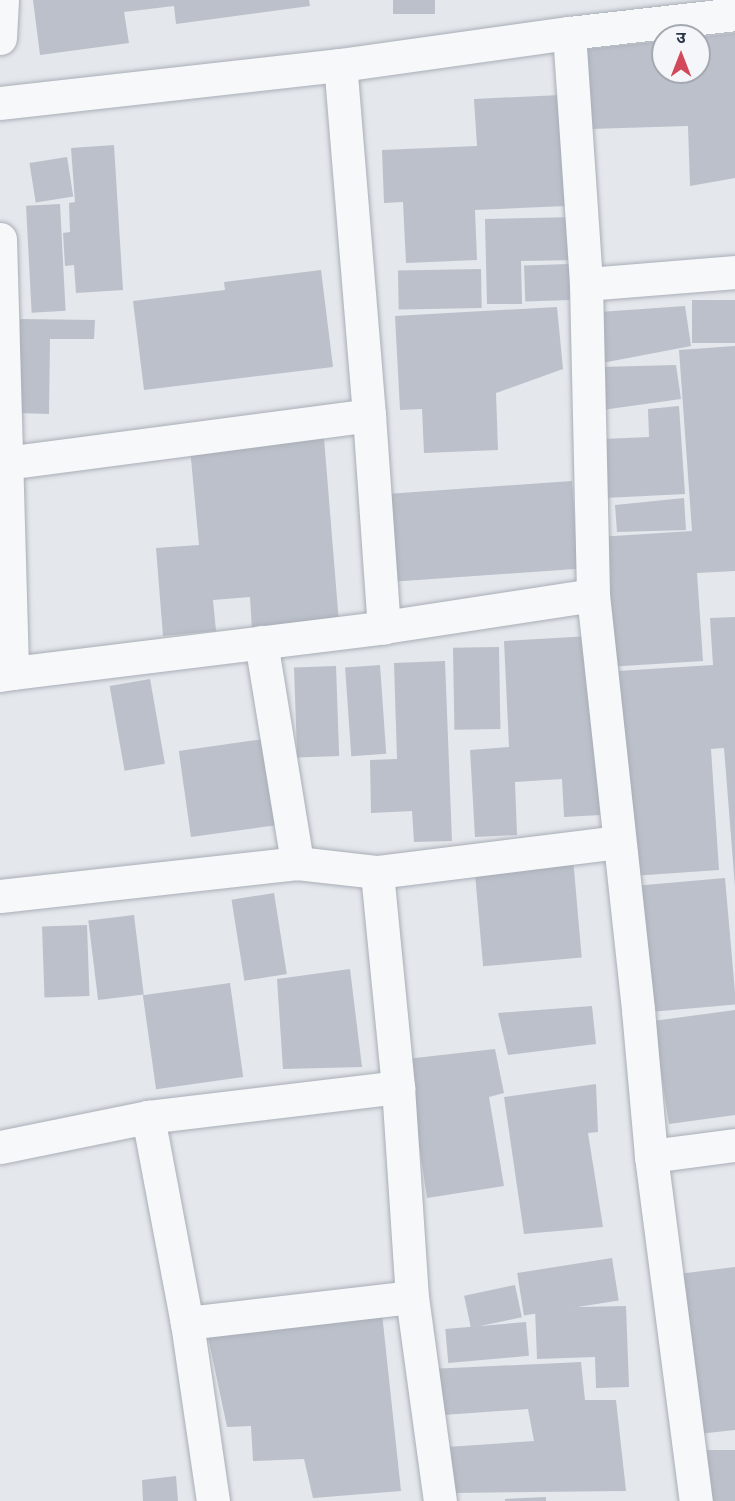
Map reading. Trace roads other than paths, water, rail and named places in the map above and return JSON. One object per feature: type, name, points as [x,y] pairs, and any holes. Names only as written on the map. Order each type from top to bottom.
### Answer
[{"type":"street","points":[[0,38],[2,0]]},
{"type":"street","points":[[0,103],[340,65],[569,33],[735,14]]},
{"type":"street","points":[[569,33],[586,284],[593,595],[651,1156],[696,1501]]},
{"type":"street","points":[[340,65],[384,627]]},
{"type":"street","points":[[0,239],[6,674],[384,627],[593,595]]},
{"type":"street","points":[[586,284],[735,272]]},
{"type":"street","points":[[4,442],[369,415]]},
{"type":"street","points":[[261,642],[297,863]]},
{"type":"street","points":[[0,896],[297,863],[377,872],[619,842]]},
{"type":"street","points":[[377,872],[398,1088],[412,1297],[440,1501]]},
{"type":"street","points":[[0,1147],[148,1117],[398,1088]]},
{"type":"street","points":[[148,1117],[187,1323],[213,1501]]},
{"type":"street","points":[[651,1156],[735,1145]]},
{"type":"street","points":[[187,1323],[412,1297]]}]
